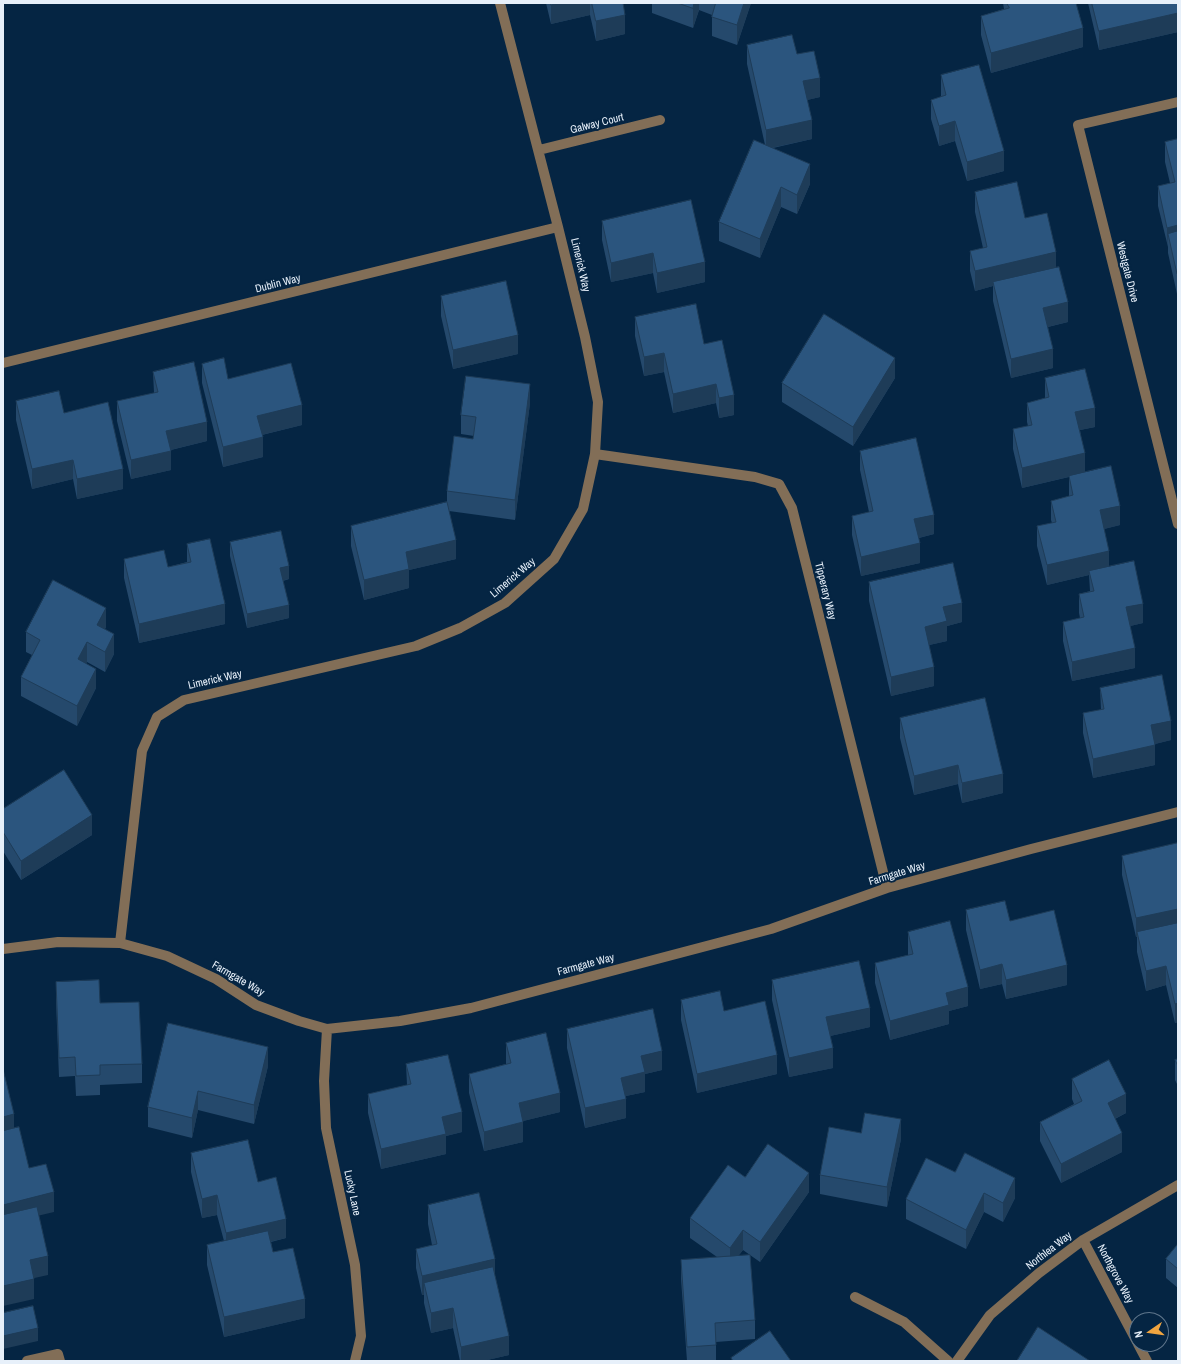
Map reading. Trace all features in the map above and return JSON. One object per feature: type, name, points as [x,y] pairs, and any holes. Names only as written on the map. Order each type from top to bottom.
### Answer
[{"type":"street","name":"Limerick Way","points":[[120,943],[142,751],[157,717],[184,700],[416,646],[460,628],[505,603],[554,559],[583,509],[595,454],[598,402],[585,338],[558,227],[500,3]]},
{"type":"street","name":"Westgate Drive","points":[[1178,102],[1078,125],[1178,524]]},
{"type":"street","name":"Galway Court","points":[[539,150],[660,120]]},
{"type":"street","name":"Dublin Way","points":[[3,363],[558,227]]},
{"type":"street","name":"Tipperary Way","points":[[595,454],[755,477],[779,484],[792,508],[887,888]]},
{"type":"street","name":"Farmgate Way","points":[[3,949],[58,942],[120,943],[167,956],[216,979],[256,1005],[299,1022],[327,1029],[400,1021],[471,1008],[771,929],[887,888],[1031,849],[1178,812]]},
{"type":"street","name":"Lucky Lane","points":[[327,1029],[324,1081],[326,1128],[355,1265],[360,1336],[355,1361]]},
{"type":"street","name":"Northlea Way","points":[[957,1361],[990,1315],[1039,1273],[1083,1240],[1178,1186]]},
{"type":"street","name":"Northgrove Way","points":[[1083,1240],[1129,1326]]},
{"type":"street","points":[[855,1297],[904,1322],[948,1361]]},
{"type":"street","name":"Northgrove Way","points":[[1142,1352],[1147,1361]]},
{"type":"street","points":[[27,1361],[58,1354],[60,1361]]},
{"type":"building","points":[[592,3],[623,3],[625,15],[596,21]]},
{"type":"building","points":[[678,3],[694,3],[693,8]]},
{"type":"building","points":[[716,3],[744,3],[737,25],[712,17]]},
{"type":"building","points":[[1007,3],[1076,3],[1083,28],[991,53],[981,16],[1009,8]]},
{"type":"building","points":[[1092,3],[1178,3],[1178,13],[1099,31]]},
{"type":"building","points":[[792,35],[797,54],[814,51],[820,78],[803,81],[812,120],[766,130],[747,45]]},
{"type":"building","points":[[979,65],[1004,151],[967,162],[955,121],[939,126],[931,100],[946,95],[941,75]]},
{"type":"building","points":[[1178,139],[1178,225],[1167,228],[1158,186],[1175,182],[1165,142]]},
{"type":"building","points":[[754,140],[810,164],[797,195],[781,187],[760,239],[719,222]]},
{"type":"building","points":[[1017,182],[1025,218],[1047,213],[1056,252],[975,271],[970,251],[987,247],[975,192]]},
{"type":"building","points":[[691,200],[705,262],[657,273],[653,253],[611,263],[602,221]]},
{"type":"building","points":[[1178,231],[1178,274],[1177,274],[1168,234]]},
{"type":"building","points":[[1059,267],[1068,302],[1043,308],[1053,349],[1011,359],[993,282]]},
{"type":"building","points":[[506,281],[518,335],[453,350],[441,296]]},
{"type":"building","points":[[696,304],[704,344],[722,340],[734,395],[719,398],[716,384],[673,394],[664,353],[644,357],[635,317]]},
{"type":"building","points":[[824,314],[895,358],[853,427],[782,383]]},
{"type":"building","points":[[224,358],[228,379],[291,363],[302,405],[257,416],[263,437],[223,447],[202,364]]},
{"type":"building","points":[[194,362],[207,422],[166,431],[171,451],[131,460],[117,401],[158,392],[153,372]]},
{"type":"building","points":[[1085,369],[1095,408],[1075,412],[1085,453],[1022,468],[1013,429],[1032,425],[1027,403],[1049,397],[1045,378]]},
{"type":"building","points":[[466,376],[530,384],[515,500],[447,491],[454,436],[473,439],[476,417],[461,415]]},
{"type":"building","points":[[59,391],[64,413],[108,402],[123,469],[77,479],[73,460],[32,469],[16,401]]},
{"type":"building","points":[[916,438],[934,515],[914,519],[920,543],[861,557],[852,516],[873,511],[860,451]]},
{"type":"building","points":[[1111,466],[1120,506],[1100,510],[1109,551],[1047,565],[1037,526],[1056,522],[1051,501],[1073,495],[1069,476]]},
{"type":"building","points":[[447,502],[456,540],[406,552],[409,569],[364,580],[351,526]]},
{"type":"building","points":[[281,531],[289,566],[280,568],[289,605],[247,614],[230,542]]},
{"type":"building","points":[[210,539],[225,604],[139,624],[124,559],[164,550],[168,567],[191,562],[187,544]]},
{"type":"building","points":[[1134,561],[1143,604],[1126,607],[1135,648],[1072,662],[1063,622],[1084,617],[1079,594],[1094,591],[1089,571]]},
{"type":"building","points":[[953,563],[962,603],[943,607],[947,621],[925,627],[934,667],[891,677],[869,582]]},
{"type":"building","points":[[53,580],[106,608],[97,625],[114,634],[105,652],[87,642],[78,659],[96,669],[77,706],[21,677],[40,640],[26,632]]},
{"type":"building","points":[[1162,675],[1171,721],[1151,725],[1155,745],[1093,759],[1083,713],[1104,709],[1100,688]]},
{"type":"building","points":[[985,698],[1003,774],[962,783],[958,765],[914,776],[900,718]]},
{"type":"building","points":[[64,770],[92,815],[21,861],[3,832],[3,809]]},
{"type":"building","points":[[1178,843],[1178,909],[1136,918],[1122,856]]},
{"type":"building","points":[[1005,901],[1010,921],[1054,910],[1067,965],[1006,980],[1002,964],[980,970],[966,910]]},
{"type":"building","points":[[950,921],[968,987],[946,993],[949,1005],[890,1021],[875,963],[913,954],[908,932]]},
{"type":"building","points":[[1178,923],[1178,1003],[1175,1004],[1166,966],[1146,971],[1137,932]]},
{"type":"building","points":[[859,961],[870,1008],[826,1017],[833,1048],[789,1058],[772,980]]},
{"type":"building","points":[[99,980],[100,1003],[139,1002],[142,1064],[100,1065],[100,1075],[76,1076],[75,1057],[59,1058],[56,982]]},
{"type":"building","points":[[720,991],[724,1011],[765,1001],[777,1055],[697,1074],[681,1000]]},
{"type":"building","points":[[653,1009],[662,1051],[641,1056],[645,1072],[621,1078],[626,1099],[585,1108],[567,1029]]},
{"type":"building","points":[[168,1023],[268,1047],[254,1105],[198,1091],[192,1118],[148,1107]]},
{"type":"building","points":[[546,1033],[560,1093],[519,1103],[523,1122],[484,1132],[469,1074],[511,1063],[506,1043]]},
{"type":"building","points":[[448,1055],[462,1112],[442,1117],[446,1134],[381,1149],[368,1094],[411,1084],[406,1064]]},
{"type":"building","points":[[1178,1059],[1178,1066],[1175,1060]]},
{"type":"building","points":[[1109,1060],[1126,1094],[1108,1103],[1122,1133],[1061,1164],[1040,1122],[1082,1101],[1072,1079]]},
{"type":"building","points":[[3,1069],[14,1114],[3,1117]]},
{"type":"building","points":[[865,1113],[901,1119],[887,1187],[820,1175],[829,1127],[861,1133]]},
{"type":"building","points":[[19,1127],[29,1168],[46,1164],[54,1192],[3,1205],[3,1131]]},
{"type":"building","points":[[248,1140],[258,1182],[276,1177],[286,1219],[226,1233],[217,1195],[202,1199],[191,1153]]},
{"type":"building","points":[[768,1144],[809,1173],[760,1242],[743,1230],[730,1248],[690,1218],[728,1165],[745,1177]]},
{"type":"building","points":[[965,1153],[1015,1178],[1003,1203],[984,1193],[966,1230],[906,1199],[926,1158],[955,1172]]},
{"type":"building","points":[[479,1193],[495,1259],[422,1276],[416,1249],[437,1244],[428,1205]]},
{"type":"building","points":[[37,1207],[48,1256],[30,1260],[34,1279],[3,1286],[3,1215]]},
{"type":"building","points":[[268,1231],[273,1252],[293,1248],[305,1299],[224,1317],[207,1245]]},
{"type":"building","points":[[1178,1244],[1178,1269],[1166,1259]]},
{"type":"building","points":[[750,1255],[755,1320],[715,1323],[716,1345],[687,1347],[681,1260]]},
{"type":"building","points":[[493,1267],[509,1336],[461,1347],[453,1308],[431,1313],[424,1283]]},
{"type":"building","points":[[33,1306],[38,1328],[3,1336],[3,1313]]},
{"type":"building","points":[[1038,1327],[1090,1361],[1017,1361]]},
{"type":"building","points":[[770,1331],[791,1361],[733,1361],[731,1358]]}]
